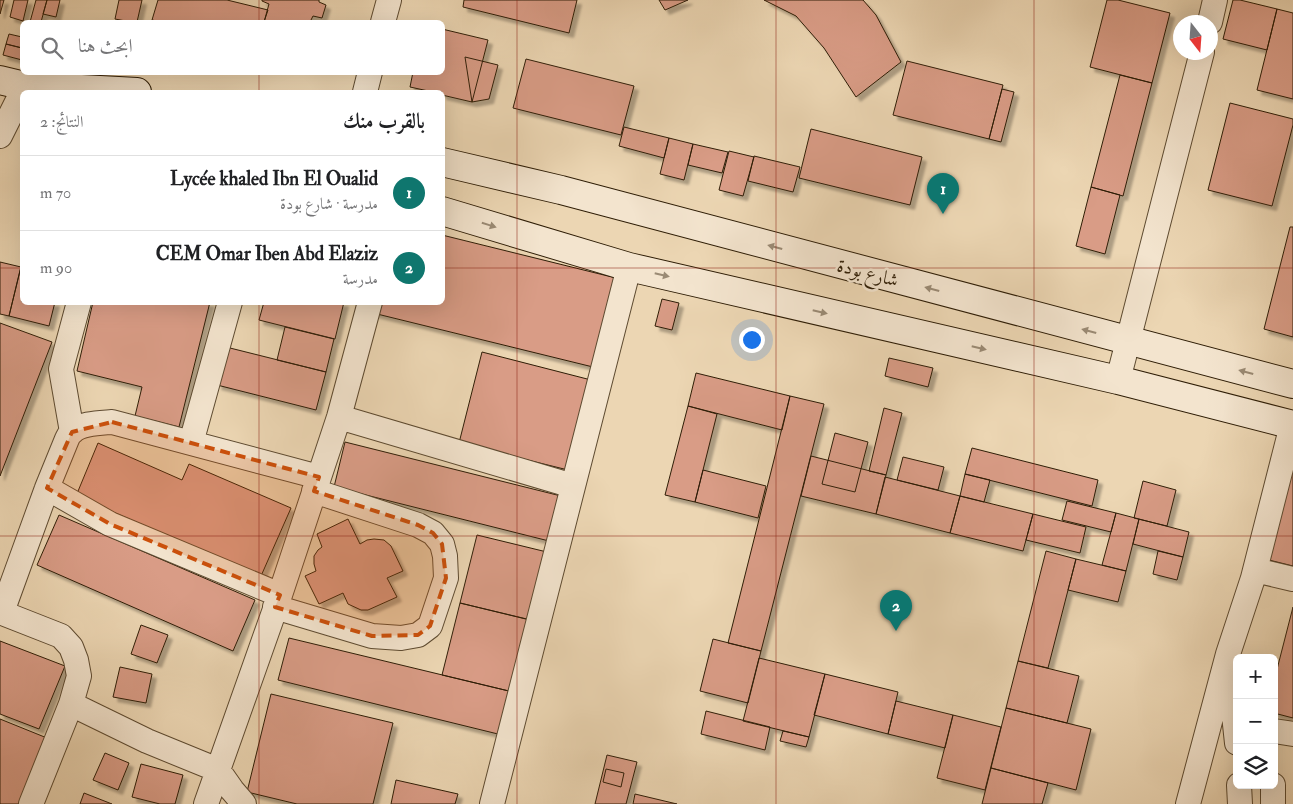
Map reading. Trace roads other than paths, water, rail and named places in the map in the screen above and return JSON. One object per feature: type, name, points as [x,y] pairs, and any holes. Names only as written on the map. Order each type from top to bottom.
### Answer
[{"type":"street","points":[[384,20],[389,0]]},
{"type":"street","points":[[1212,15],[1215,0]]},
{"type":"street","points":[[1118,380],[1200,60]]},
{"type":"street","points":[[366,90],[369,75]]},
{"type":"street","points":[[22,86],[99,90]]},
{"type":"street","points":[[0,136],[20,91]]},
{"type":"street","name":"شارع بودة","points":[[445,163],[570,193],[1293,384]]},
{"type":"street","points":[[445,213],[629,267],[1118,380],[1293,425],[1255,570],[1228,654],[1188,804]]},
{"type":"street","points":[[492,804],[629,267]]},
{"type":"street","points":[[72,432],[61,369],[78,305]]},
{"type":"street","points":[[191,443],[229,305]]},
{"type":"street","points":[[206,804],[278,601],[339,417],[369,305]]},
{"type":"street","points":[[339,417],[573,486]]},
{"type":"street","points":[[31,804],[71,704],[80,676],[71,647],[61,636],[1,612],[47,488],[67,439],[72,432],[80,427],[112,422],[191,443],[317,484],[418,525],[433,533],[442,544],[446,556],[446,578],[430,626],[418,635],[402,638],[372,636],[278,601],[110,524],[47,488]]},
{"type":"street","points":[[1255,570],[1293,579]]},
{"type":"street","points":[[1228,654],[1233,702]]},
{"type":"street","points":[[71,704],[147,740],[218,770],[244,804]]},
{"type":"street","points":[[1278,732],[1293,734]]},
{"type":"street","points":[[1239,789],[1240,804]]},
{"type":"street","points":[[1273,789],[1273,804]]},
{"type":"place","name":"Lycée khaled Ibn El Oualid","points":[[943,214]]},
{"type":"place","name":"CEM Omar Iben Abd Elaziz","points":[[896,631]]}]
